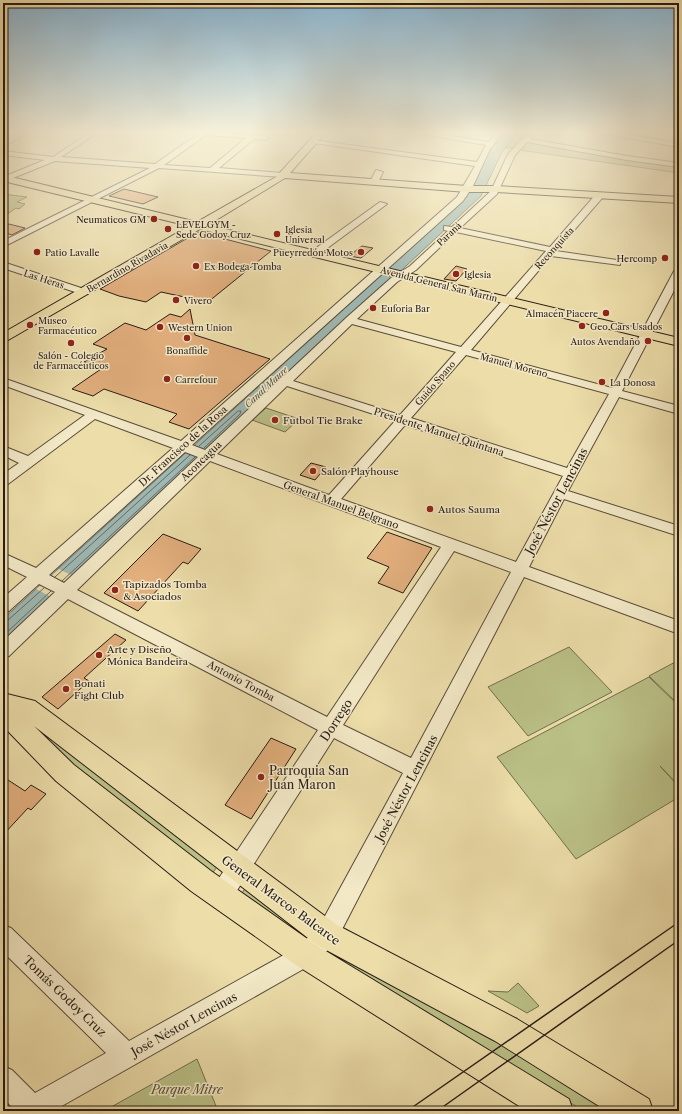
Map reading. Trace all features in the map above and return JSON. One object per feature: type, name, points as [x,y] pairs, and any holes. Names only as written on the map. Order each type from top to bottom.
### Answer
[{"type":"main road","name":"Avenida General San Martín","points":[[21,183],[200,225],[679,342]]},
{"type":"main road","name":"Bernardino Rivadavia","points":[[3,339],[270,183]]},
{"type":"main road","points":[[388,183],[679,200]]},
{"type":"main road","name":"General Marcos Balcarce","points":[[3,703],[27,708],[238,868],[316,945],[353,950],[506,1030],[638,1111]]},
{"type":"main road","name":"General Marcos Balcarce","points":[[3,709],[65,773],[221,895],[316,945],[556,1111]]},
{"type":"street","points":[[3,244],[125,183]]},
{"type":"street","points":[[391,272],[434,225],[460,200],[470,189],[473,183]]},
{"type":"street","name":"Paraná","points":[[391,272],[413,268],[451,228],[496,189],[499,183]]},
{"type":"street","name":"Reconquista","points":[[507,300],[600,195]]},
{"type":"street","points":[[315,254],[383,204]]},
{"type":"street","points":[[434,225],[550,251],[618,263]]},
{"type":"street","name":"Las Heras","points":[[3,266],[84,292]]},
{"type":"street","name":"Dr. Francisco de la Rosa","points":[[3,607],[42,578],[329,318],[391,272]]},
{"type":"street","name":"Aconcagua","points":[[3,651],[63,589],[285,382],[352,317],[391,272]]},
{"type":"street","name":"José Néstor Lencinas","points":[[30,1110],[127,1056],[316,945],[344,905],[560,493],[678,274]]},
{"type":"street","name":"Guido Spano","points":[[331,502],[507,300]]},
{"type":"street","points":[[343,307],[352,317]]},
{"type":"street","points":[[329,318],[352,317]]},
{"type":"street","name":"Manuel Moreno","points":[[352,317],[462,351],[679,410]]},
{"type":"street","name":"General Manuel Belgrano","points":[[3,381],[679,628]]},
{"type":"street","name":"Presidente Manuel Quintana","points":[[285,382],[571,474]]},
{"type":"street","points":[[3,481],[94,414]]},
{"type":"street","points":[[3,450],[29,462]]},
{"type":"street","points":[[560,493],[679,531]]},
{"type":"street","name":"Dorrego","points":[[221,895],[450,544]]},
{"type":"street","name":"Antonio Tomba","points":[[3,558],[415,770]]},
{"type":"street","name":"Tomás Godoy Cruz","points":[[3,936],[127,1056]]},
{"type":"street","points":[[3,1079],[30,1110]]},
{"type":"green space","points":[[3,194],[27,197],[17,202],[25,204],[19,209],[16,208],[3,217]]},
{"type":"green space","name":"Futbol Tie Brake","points":[[266,408],[299,419],[285,432],[252,420]]},
{"type":"green space","points":[[569,647],[612,692],[528,736],[488,687]]},
{"type":"green space","points":[[679,660],[679,705],[649,676]]},
{"type":"green space","points":[[649,677],[679,706],[679,786],[660,766],[679,787],[679,797],[576,859],[497,757]]},
{"type":"green space","points":[[29,720],[217,867],[211,875],[64,760]]},
{"type":"green space","points":[[246,887],[298,925],[292,934],[240,896]]},
{"type":"green space","points":[[337,955],[626,1111],[584,1111],[339,963],[336,958]]},
{"type":"green space","points":[[518,983],[539,1006],[527,1013],[488,991],[508,992]]},
{"type":"green space","name":"Parque Mitre","points":[[197,1059],[218,1111],[104,1111]]},
{"type":"water","name":"Canal Maure","points":[[474,183],[487,183],[481,196],[3,642],[3,619],[466,198]]},
{"type":"pier","points":[[59,569],[73,576],[51,597],[36,589]]},
{"type":"building","points":[[124,189],[158,197],[143,204],[109,196]]},
{"type":"building","points":[[9,224],[25,228],[12,235],[3,232],[3,227]]},
{"type":"building","name":"Ex Bodega Tomba","points":[[198,232],[271,251],[208,302],[161,292],[146,302],[119,296],[100,289]]},
{"type":"building","name":"Pueyrredón Motos","points":[[362,246],[373,248],[361,258],[349,256]]},
{"type":"building","name":"Iglesia","points":[[456,266],[467,269],[456,281],[444,279]]},
{"type":"building","name":"Carrefour","points":[[190,309],[195,335],[270,359],[189,429],[169,422],[177,414],[104,389],[93,396],[72,389],[101,369],[84,362],[107,349],[93,344],[125,323],[146,330],[170,314],[181,317]]},
{"type":"building","name":"Salón Playhouse","points":[[311,463],[326,467],[315,480],[300,475]]},
{"type":"building","points":[[387,532],[432,548],[403,593],[378,583],[389,567],[367,558]]},
{"type":"building","points":[[163,534],[201,549],[188,564],[183,562],[138,611],[104,593]]},
{"type":"building","points":[[115,634],[126,640],[84,678],[89,681],[58,709],[42,697]]},
{"type":"building","name":"Parroquia San Juan Maron","points":[[271,738],[296,749],[251,819],[225,805]]},
{"type":"building","points":[[8,780],[25,791],[31,785],[46,794],[31,810],[28,808],[3,835],[3,785]]},
{"type":"tram line","points":[[407,1111],[679,922]]},
{"type":"tram line","points":[[437,1111],[679,940]]},
{"type":"place","name":"Neumaticos GM","points":[[154,219]]},
{"type":"place","name":"LEVELGYM - Sede Godoy Cruz","points":[[168,229]]},
{"type":"place","name":"Iglesia Universal","points":[[277,234]]},
{"type":"place","name":"Patio Lavalle","points":[[37,252]]},
{"type":"place","name":"Pueyrredón Motos","points":[[361,252]]},
{"type":"place","name":"Hercomp","points":[[665,258]]},
{"type":"place","name":"Ex Bodega Tomba","points":[[196,266]]},
{"type":"place","name":"Iglesia","points":[[456,274]]},
{"type":"place","name":"Vivero","points":[[176,300]]},
{"type":"place","name":"Euforia Bar","points":[[373,308]]},
{"type":"place","name":"Almacén Piacere","points":[[606,313]]},
{"type":"place","name":"Museo Farmacéutico","points":[[30,325]]},
{"type":"place","name":"Geo Cars Usados","points":[[582,326]]},
{"type":"place","name":"Western Union","points":[[160,327]]},
{"type":"place","name":"Bonaffide","points":[[187,338]]},
{"type":"place","name":"Autos Avendaño","points":[[648,341]]},
{"type":"place","name":"Salón - Colegio de Farmacéuticos","points":[[71,343]]},
{"type":"place","name":"Carrefour","points":[[167,379]]},
{"type":"place","name":"La Donosa","points":[[602,382]]},
{"type":"place","name":"Futbol Tie Brake","points":[[275,420]]},
{"type":"place","name":"Salón Playhouse","points":[[313,471]]},
{"type":"place","name":"Autos Sauma","points":[[430,509]]},
{"type":"place","name":"Tapizados Tomba & Asociados","points":[[115,590]]},
{"type":"place","name":"Arte y Diseño Mónica Bandeira","points":[[99,655]]},
{"type":"place","name":"Bonati Fight Club","points":[[66,689]]},
{"type":"place","name":"Parroquia San Juan Maron","points":[[261,777]]}]
